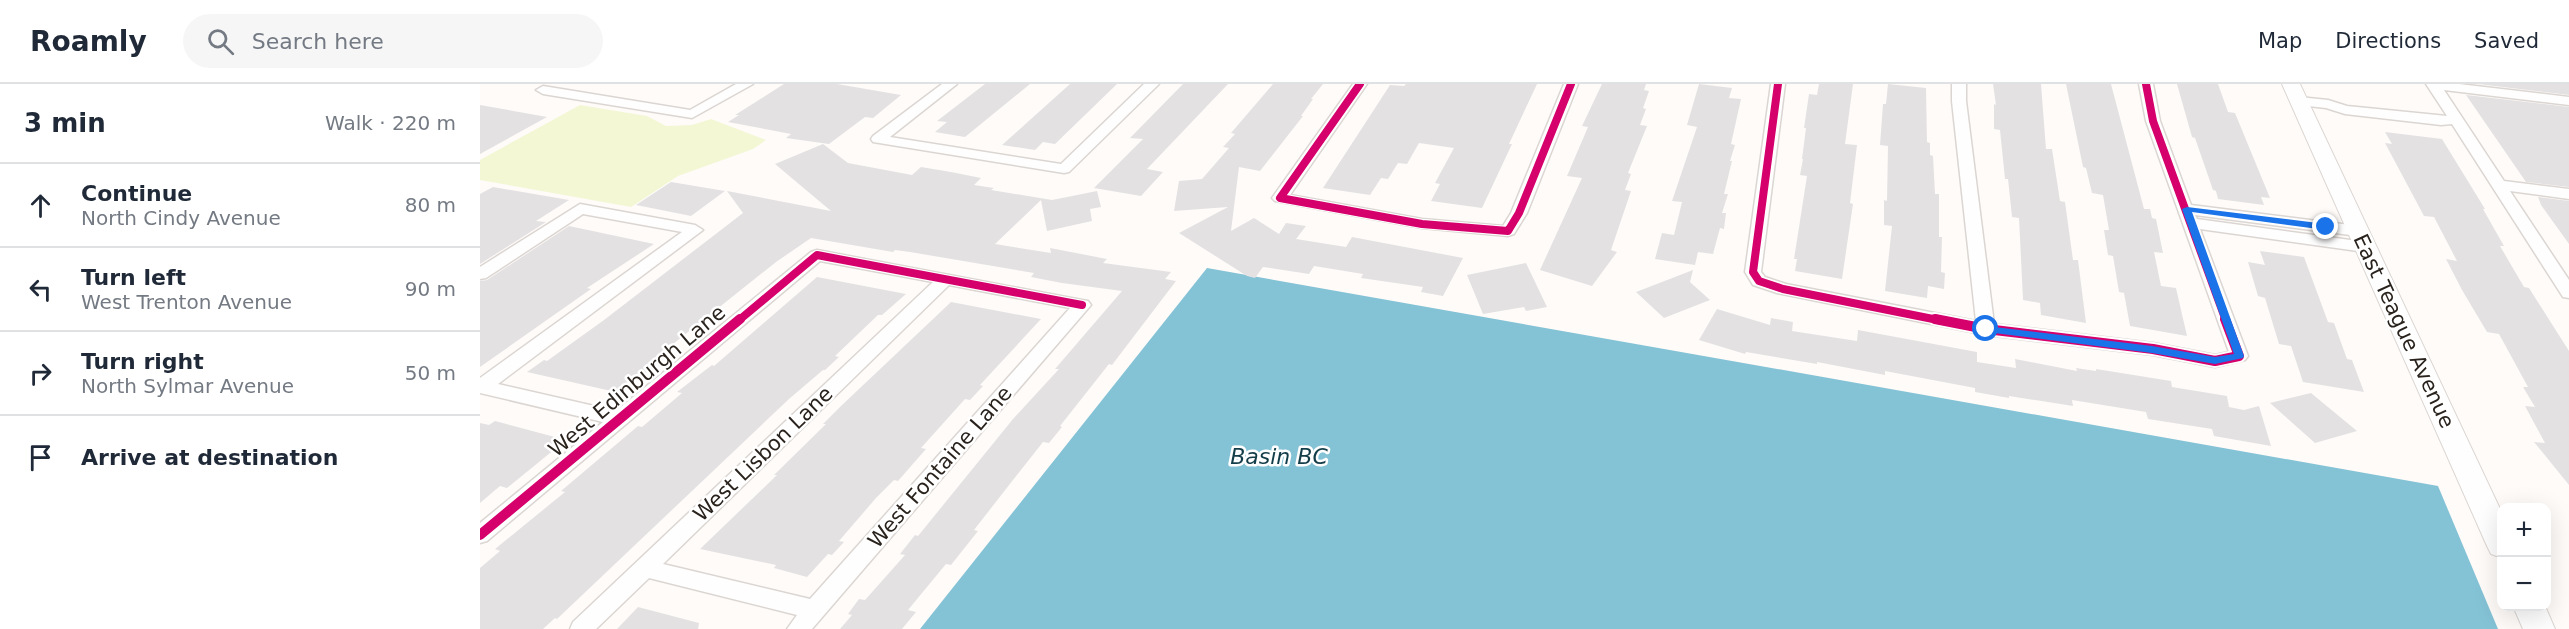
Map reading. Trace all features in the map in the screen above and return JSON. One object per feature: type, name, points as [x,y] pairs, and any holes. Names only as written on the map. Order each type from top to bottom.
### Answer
[{"type":"street","points":[[548,87],[692,114],[746,84]]},
{"type":"street","points":[[944,85],[878,139],[1064,169],[1152,84]]},
{"type":"street","points":[[1360,84],[1280,198],[1481,231],[1509,231],[1519,213],[1571,84]]},
{"type":"street","points":[[1778,84],[1753,272],[1759,280],[1783,289],[1986,329],[2152,349],[2215,361],[2239,356],[2153,121],[2146,84]]},
{"type":"street","points":[[1959,84],[1959,101],[1986,329]]},
{"type":"street","points":[[2434,85],[2569,101]]},
{"type":"street","points":[[2434,85],[2569,293]]},
{"type":"street","points":[[2295,92],[2366,118],[2382,120],[2389,110]]},
{"type":"street","name":"East Teague Avenue","points":[[2295,92],[2497,535]]},
{"type":"street","points":[[2328,104],[2340,101],[2441,121],[2456,119]]},
{"type":"street","points":[[2499,185],[2569,194]]},
{"type":"street","points":[[480,274],[580,209],[695,230],[481,387]]},
{"type":"street","points":[[2189,216],[2362,239]]},
{"type":"street","name":"West Edinburgh Lane","points":[[480,535],[817,255],[946,279]]},
{"type":"street","name":"West Fontaine Lane","points":[[798,629],[1082,305],[946,279]]},
{"type":"street","name":"West Lisbon Lane","points":[[580,629],[946,279]]},
{"type":"street","points":[[481,387],[620,419]]},
{"type":"street","points":[[644,568],[814,610]]},
{"type":"street","points":[[2531,611],[2539,629]]},
{"type":"green space","points":[[580,105],[647,116],[666,126],[692,125],[711,119],[766,140],[753,149],[678,176],[631,207],[480,180],[480,160]]},
{"type":"water","name":"Basin BC","points":[[1207,268],[2438,486],[2498,629],[920,629]]},
{"type":"building","points":[[784,84],[837,84],[901,95],[873,118],[865,117],[829,144],[786,138],[791,134],[728,122],[739,115],[735,115]]},
{"type":"building","points":[[985,84],[1030,84],[965,137],[935,132],[947,122],[937,121]]},
{"type":"building","points":[[1070,84],[1117,84],[1055,144],[1043,142],[1035,150],[1002,145]]},
{"type":"building","points":[[1183,84],[1228,84],[1147,169],[1163,172],[1141,196],[1094,188],[1143,139],[1130,138]]},
{"type":"building","points":[[1273,84],[1323,84],[1311,99],[1313,99],[1301,116],[1303,116],[1260,171],[1239,167],[1231,231],[1254,218],[1279,234],[1286,223],[1306,226],[1296,239],[1346,247],[1352,237],[1463,258],[1443,296],[1421,292],[1423,287],[1361,278],[1363,274],[1314,266],[1309,274],[1263,267],[1255,278],[1247,276],[1179,233],[1228,207],[1174,211],[1179,181],[1202,179],[1229,148],[1223,147],[1235,134],[1231,133]]},
{"type":"building","points":[[1406,84],[1537,84],[1482,208],[1431,201],[1440,184],[1435,183],[1454,148],[1419,143],[1407,164],[1398,163],[1388,179],[1381,178],[1370,195],[1323,188],[1390,85],[1404,86]]},
{"type":"building","points":[[1602,84],[1646,84],[1644,90],[1649,91],[1640,125],[1647,126],[1628,173],[1631,174],[1625,190],[1631,191],[1611,250],[1617,252],[1592,286],[1540,270],[1582,178],[1567,176],[1588,127],[1582,126]]},
{"type":"building","points":[[1699,84],[1732,88],[1729,98],[1741,99],[1731,144],[1735,145],[1724,194],[1728,194],[1722,213],[1726,213],[1724,229],[1720,228],[1713,254],[1698,252],[1695,265],[1655,259],[1662,233],[1674,235],[1682,202],[1672,201],[1697,127],[1687,125]]},
{"type":"building","points":[[1819,84],[1853,84],[1845,144],[1857,145],[1850,203],[1853,204],[1842,279],[1795,271],[1797,259],[1794,259],[1807,176],[1800,175],[1806,128],[1804,128],[1809,94],[1817,95]]},
{"type":"building","points":[[1888,84],[1926,88],[1927,142],[1930,143],[1930,155],[1933,156],[1935,194],[1939,194],[1939,237],[1942,237],[1941,272],[1945,273],[1944,289],[1928,286],[1927,298],[1885,291],[1892,226],[1884,225],[1888,146],[1880,145],[1883,104],[1886,104]]},
{"type":"building","points":[[1993,84],[2041,84],[2046,149],[2052,149],[2060,201],[2065,202],[2073,260],[2078,260],[2086,323],[2041,315],[2040,303],[2023,300],[2019,218],[2012,217],[2000,130],[1994,129],[1994,104],[1996,105]]},
{"type":"building","points":[[2066,84],[2111,84],[2144,209],[2150,209],[2152,218],[2156,219],[2163,253],[2154,252],[2161,286],[2176,288],[2187,336],[2130,326],[2124,293],[2119,292],[2113,256],[2108,255],[2104,230],[2109,230],[2103,195],[2092,193],[2086,168],[2083,167]]},
{"type":"building","points":[[2177,84],[2218,84],[2228,112],[2235,113],[2270,198],[2261,197],[2264,205],[2218,199],[2195,138],[2192,137]]},
{"type":"building","points":[[2478,84],[2569,84],[2569,95]]},
{"type":"building","points":[[2466,95],[2569,107],[2569,187],[2526,182]]},
{"type":"building","points":[[480,105],[547,117],[480,154]]},
{"type":"building","points":[[2385,132],[2442,139],[2485,209],[2483,209],[2504,246],[2500,246],[2524,287],[2529,288],[2569,351],[2569,485],[2534,442],[2545,443],[2525,406],[2535,407],[2523,387],[2528,387],[2499,334],[2487,332],[2462,290],[2446,259],[2457,261],[2434,217],[2424,216],[2385,143],[2392,144]]},
{"type":"building","points":[[823,144],[848,163],[912,175],[921,167],[951,172],[981,178],[974,185],[994,188],[991,190],[1052,200],[1097,191],[1101,207],[1090,209],[1092,221],[1047,231],[1041,200],[995,244],[1051,253],[1050,248],[1107,259],[1103,263],[1171,272],[1165,279],[1176,281],[1112,365],[1109,364],[1060,426],[1062,427],[1049,443],[1043,442],[974,530],[978,531],[951,565],[946,564],[908,610],[916,612],[902,629],[840,629],[852,615],[848,614],[859,599],[865,600],[905,555],[900,554],[915,535],[918,536],[1013,419],[1059,369],[1055,369],[1122,291],[1031,277],[1034,273],[811,238],[776,262],[643,368],[650,370],[620,393],[527,372],[544,360],[547,361],[604,320],[743,213],[727,191],[831,211],[775,164]]},
{"type":"building","points":[[671,182],[725,191],[691,216],[636,205]]},
{"type":"building","points":[[493,187],[569,200],[536,221],[546,222],[480,264],[480,194]]},
{"type":"building","points":[[2538,197],[2569,201],[2569,244],[2541,205]]},
{"type":"building","points":[[569,226],[654,244],[587,288],[591,289],[480,367],[480,281],[487,280]]},
{"type":"building","points":[[2260,251],[2304,257],[2328,322],[2334,323],[2347,359],[2352,360],[2364,392],[2303,382],[2291,346],[2279,344],[2265,298],[2258,296],[2248,262],[2265,265]]},
{"type":"building","points":[[1526,263],[1547,307],[1526,311],[1524,307],[1483,314],[1467,275]]},
{"type":"building","points":[[1693,270],[1690,282],[1710,300],[1664,318],[1636,292]]},
{"type":"building","points":[[817,277],[906,294],[882,315],[878,315],[835,356],[839,357],[789,399],[557,619],[555,618],[543,629],[480,629],[480,568],[500,551],[495,549],[565,492],[561,491],[638,426],[642,427],[682,393],[677,392],[712,365],[714,366]]},
{"type":"building","points":[[951,302],[1041,319],[980,385],[983,386],[970,400],[965,399],[921,448],[926,449],[898,481],[894,480],[876,498],[839,541],[844,542],[832,555],[828,554],[807,577],[774,568],[776,565],[700,549],[777,475],[774,475],[841,406]]},
{"type":"building","points":[[1717,309],[1770,325],[1771,318],[1793,322],[1792,331],[1857,341],[1858,330],[1977,352],[1977,362],[2016,368],[2015,359],[2077,371],[2076,368],[2096,371],[2096,369],[2171,381],[2172,387],[2227,396],[2229,407],[2244,410],[2259,406],[2271,446],[2214,436],[2212,429],[2148,419],[2146,412],[2072,400],[2073,406],[2009,396],[2009,398],[1975,392],[1975,388],[1885,371],[1885,375],[1817,362],[1817,364],[1746,352],[1745,354],[1699,340]]},
{"type":"building","points":[[2311,393],[2357,431],[2315,443],[2270,403]]},
{"type":"building","points":[[495,421],[566,440],[507,488],[500,486],[480,503],[480,423],[489,425]]},
{"type":"building","points":[[638,607],[699,623],[698,629],[617,629]]},
{"type":"cycle path","points":[[1360,84],[1280,198],[1422,224],[1508,231],[1519,213],[1571,84]]},
{"type":"cycle path","points":[[1778,84],[1753,272],[1759,281],[1783,289],[1986,329],[2153,349],[2215,361],[2239,356],[2153,121],[2146,84]]},
{"type":"cycle path","points":[[480,535],[817,255],[1082,305]]},
{"type":"route","points":[[1986,329],[2152,349],[2215,361],[2239,356],[2187,209],[2326,227]]}]
